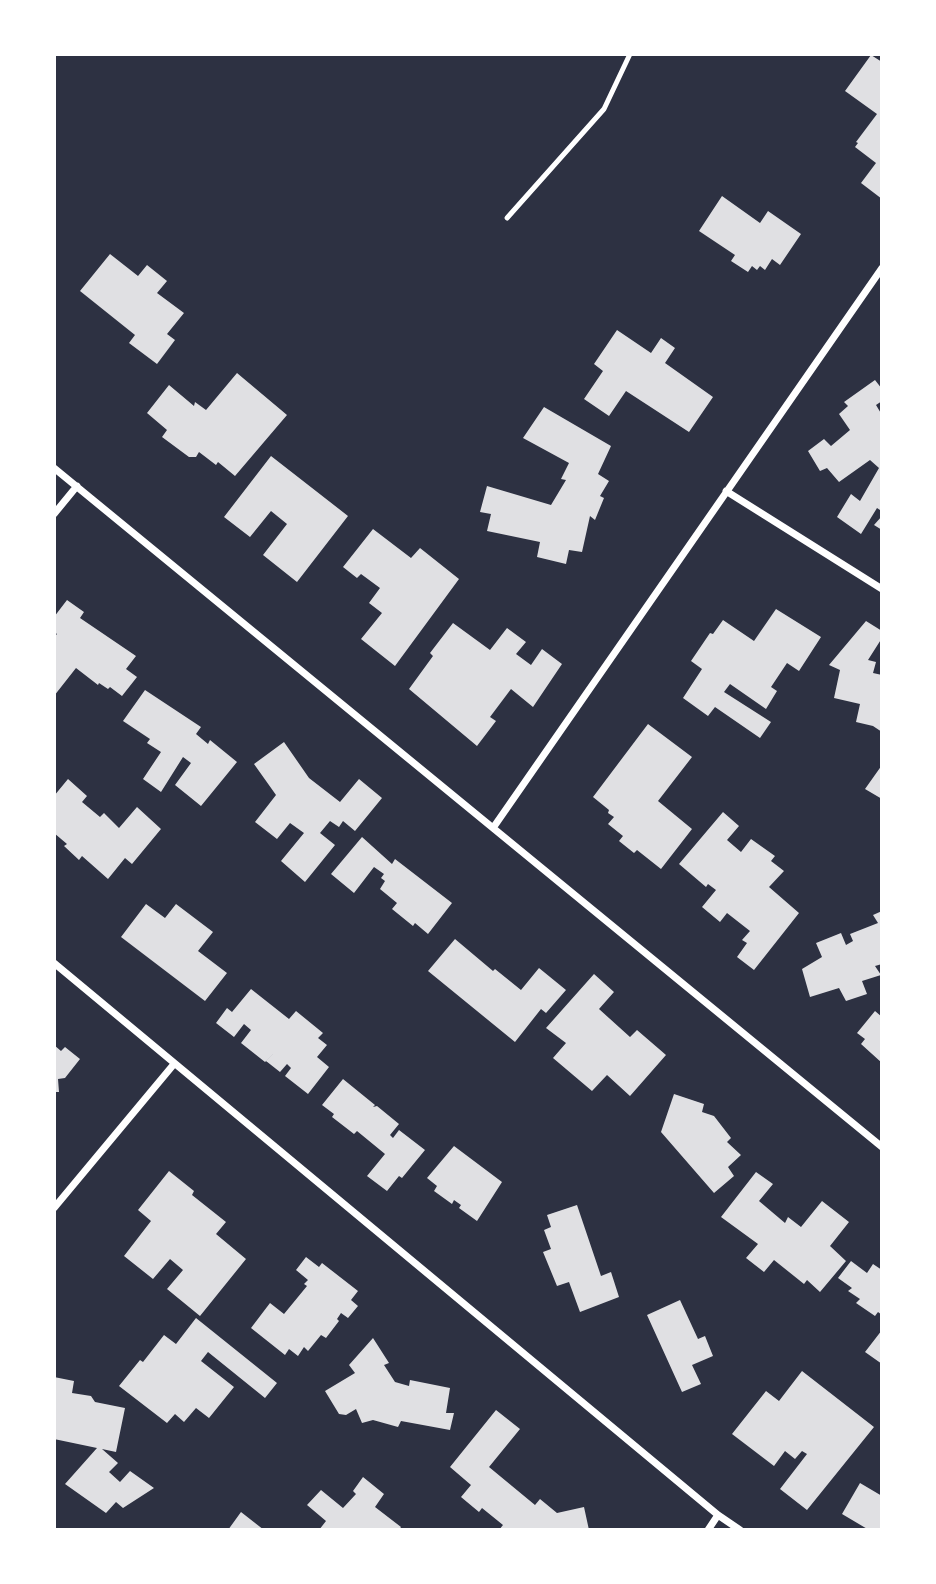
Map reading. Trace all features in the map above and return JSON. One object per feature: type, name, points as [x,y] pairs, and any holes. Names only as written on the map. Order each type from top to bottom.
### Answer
[{"type":"street","points":[[493,828],[882,268]]},
{"type":"street","points":[[54,468],[882,1147]]},
{"type":"street","points":[[54,514],[78,486]]},
{"type":"street","points":[[726,491],[882,589]]},
{"type":"street","points":[[54,963],[740,1530]]},
{"type":"street","points":[[54,1208],[174,1063]]},
{"type":"street","points":[[708,1530],[719,1515]]},
{"type":"lane","points":[[507,218],[604,108],[630,54]]},
{"type":"building","points":[[871,55],[882,62],[882,199],[861,183],[876,163],[855,147],[877,114],[845,91]]},
{"type":"building","points":[[722,196],[760,223],[768,211],[801,234],[780,265],[772,259],[765,270],[760,266],[757,270],[752,266],[748,272],[731,261],[735,255],[699,231]]},
{"type":"building","points":[[110,254],[138,276],[147,265],[167,281],[157,293],[184,313],[167,334],[175,340],[157,364],[129,343],[135,335],[80,291]]},
{"type":"building","points":[[617,330],[651,353],[661,338],[675,348],[665,363],[713,397],[689,432],[626,391],[609,416],[584,399],[603,371],[594,364]]},
{"type":"building","points":[[237,373],[287,415],[235,476],[218,462],[216,465],[199,452],[196,457],[189,457],[162,437],[167,430],[147,413],[169,385],[194,406],[195,402],[206,410]]},
{"type":"building","points":[[875,380],[882,389],[882,401],[876,405],[882,415],[882,509],[877,508],[861,534],[837,517],[851,494],[860,501],[879,468],[870,460],[839,482],[827,468],[820,471],[808,451],[824,439],[831,446],[850,430],[839,414],[848,406],[844,402]]},
{"type":"building","points":[[544,407],[611,446],[598,474],[609,481],[600,496],[604,498],[595,520],[590,516],[582,552],[569,550],[566,564],[537,557],[540,542],[487,531],[491,514],[480,512],[487,486],[551,505],[566,480],[561,479],[569,463],[523,438]]},
{"type":"building","points":[[271,456],[348,516],[297,582],[263,555],[287,524],[271,511],[250,537],[224,517]]},
{"type":"building","points":[[882,516],[882,530],[874,525]]},
{"type":"building","points":[[373,529],[411,558],[420,548],[459,579],[395,666],[361,639],[382,613],[369,603],[380,588],[361,574],[357,578],[343,567]]},
{"type":"building","points":[[67,600],[84,612],[80,618],[136,656],[126,669],[137,677],[122,696],[110,687],[108,689],[99,683],[98,685],[76,668],[54,696],[54,637],[57,634],[54,632],[54,617]]},
{"type":"building","points":[[776,609],[821,637],[799,671],[787,663],[771,687],[777,691],[766,709],[730,684],[724,692],[771,722],[760,738],[715,707],[708,716],[683,698],[702,669],[691,661],[710,633],[713,634],[723,620],[754,641]]},
{"type":"building","points":[[866,621],[882,631],[882,638],[868,660],[876,662],[873,673],[882,675],[882,732],[873,726],[856,722],[860,704],[834,698],[840,670],[829,665]]},
{"type":"building","points":[[453,623],[490,650],[507,628],[526,642],[516,654],[531,665],[542,649],[562,664],[533,707],[511,689],[490,717],[496,721],[477,746],[409,689],[433,656],[430,653]]},
{"type":"building","points":[[145,690],[201,727],[196,734],[208,744],[210,740],[237,762],[201,806],[175,785],[191,763],[183,757],[161,792],[143,779],[161,752],[147,743],[150,739],[123,721]]},
{"type":"building","points":[[648,724],[692,757],[658,801],[692,829],[661,869],[637,850],[634,853],[619,841],[623,836],[608,824],[614,817],[593,797]]},
{"type":"building","points":[[284,742],[309,778],[340,802],[359,779],[382,798],[355,831],[343,821],[339,827],[330,821],[320,833],[335,845],[305,882],[281,861],[304,833],[290,823],[277,839],[255,822],[276,795],[254,764]]},
{"type":"building","points":[[882,765],[882,799],[865,789]]},
{"type":"building","points":[[68,779],[87,796],[82,802],[100,817],[104,813],[119,828],[137,807],[161,829],[132,864],[125,858],[108,879],[82,856],[79,860],[54,833],[54,796]]},
{"type":"building","points":[[723,812],[739,826],[727,840],[741,852],[751,839],[775,856],[771,861],[784,871],[769,887],[799,913],[754,970],[737,957],[747,943],[742,940],[750,931],[727,913],[720,922],[702,907],[716,890],[708,884],[706,887],[679,864]]},
{"type":"building","points":[[362,837],[392,864],[395,859],[452,903],[428,934],[392,909],[397,903],[380,889],[385,881],[381,878],[384,874],[374,867],[354,893],[331,874]]},
{"type":"building","points":[[146,904],[165,918],[176,904],[213,932],[198,951],[227,973],[205,1001],[121,937]]},
{"type":"building","points":[[882,911],[882,964],[875,966],[881,975],[862,981],[867,994],[846,1001],[839,988],[810,997],[802,969],[822,957],[816,943],[841,933],[846,945],[853,941],[850,934],[878,923],[873,915]]},
{"type":"building","points":[[455,939],[521,990],[539,968],[566,990],[546,1013],[541,1009],[515,1042],[428,971]]},
{"type":"building","points":[[594,974],[614,992],[599,1009],[630,1037],[637,1030],[666,1055],[630,1096],[607,1075],[592,1091],[553,1058],[566,1043],[546,1028]]},
{"type":"building","points":[[251,989],[289,1019],[296,1011],[323,1033],[318,1038],[327,1045],[317,1057],[329,1067],[308,1094],[285,1076],[291,1068],[287,1064],[280,1072],[241,1043],[251,1030],[244,1024],[234,1037],[216,1023],[227,1008],[232,1012]]},
{"type":"building","points":[[875,1011],[882,1017],[882,1063],[861,1044],[865,1039],[857,1033]]},
{"type":"building","points":[[54,1045],[61,1051],[65,1047],[80,1059],[65,1078],[58,1079],[59,1092],[54,1092]]},
{"type":"building","points":[[343,1079],[375,1105],[373,1107],[377,1106],[399,1124],[390,1135],[393,1138],[399,1130],[425,1150],[402,1178],[399,1176],[387,1191],[367,1176],[385,1154],[357,1131],[354,1134],[332,1117],[334,1114],[322,1105]]},
{"type":"building","points":[[674,1094],[704,1104],[702,1112],[714,1116],[731,1138],[727,1142],[741,1155],[728,1167],[734,1176],[714,1193],[661,1132]]},
{"type":"building","points":[[454,1146],[502,1182],[477,1221],[459,1208],[461,1205],[454,1200],[452,1204],[434,1191],[437,1186],[427,1178]]},
{"type":"building","points":[[169,1171],[194,1191],[192,1195],[226,1222],[216,1234],[246,1259],[200,1316],[167,1289],[183,1270],[170,1259],[153,1279],[124,1256],[151,1221],[138,1210]]},
{"type":"building","points":[[756,1172],[773,1184],[759,1201],[785,1223],[788,1217],[801,1227],[822,1201],[849,1222],[830,1246],[846,1261],[820,1292],[807,1280],[804,1284],[774,1260],[764,1272],[746,1258],[758,1244],[721,1217]]},
{"type":"building","points":[[577,1205],[601,1276],[611,1272],[619,1297],[580,1312],[569,1282],[557,1286],[543,1252],[551,1249],[544,1230],[551,1227],[547,1215]]},
{"type":"building","points":[[306,1257],[319,1267],[322,1263],[358,1291],[351,1300],[358,1306],[348,1318],[341,1313],[337,1319],[339,1321],[326,1338],[321,1335],[308,1351],[304,1347],[298,1356],[289,1349],[285,1355],[251,1328],[270,1303],[284,1314],[307,1286],[304,1284],[308,1280],[296,1270]]},
{"type":"building","points":[[851,1261],[867,1273],[873,1264],[882,1270],[882,1315],[878,1312],[875,1316],[856,1303],[860,1299],[848,1291],[852,1288],[838,1278]]},
{"type":"building","points":[[680,1300],[698,1339],[705,1336],[713,1356],[692,1365],[701,1384],[682,1392],[647,1315]]},
{"type":"building","points":[[196,1318],[277,1383],[265,1398],[208,1352],[201,1361],[234,1387],[209,1418],[196,1408],[184,1422],[175,1414],[167,1423],[119,1386],[140,1360],[143,1362],[164,1335],[176,1344]]},
{"type":"building","points":[[882,1330],[882,1364],[865,1352]]},
{"type":"building","points":[[373,1338],[389,1363],[384,1365],[395,1382],[409,1386],[410,1380],[450,1388],[446,1413],[454,1413],[450,1430],[401,1421],[398,1427],[373,1420],[362,1423],[356,1409],[346,1415],[339,1414],[325,1391],[355,1373],[349,1365]]},
{"type":"building","points":[[802,1371],[874,1427],[807,1510],[780,1489],[807,1454],[802,1451],[795,1459],[785,1451],[774,1466],[732,1434],[766,1391],[779,1401]]},
{"type":"building","points":[[54,1377],[74,1381],[72,1393],[91,1396],[95,1402],[125,1408],[116,1452],[102,1449],[118,1463],[109,1472],[120,1482],[130,1471],[154,1488],[123,1508],[116,1502],[106,1513],[65,1484],[97,1448],[54,1439]]},
{"type":"building","points":[[496,1410],[520,1429],[489,1467],[535,1505],[540,1499],[557,1513],[584,1507],[589,1530],[499,1530],[503,1525],[482,1508],[479,1512],[461,1497],[471,1485],[450,1467]]},
{"type":"building","points":[[363,1477],[384,1494],[375,1507],[401,1527],[399,1530],[319,1530],[326,1521],[307,1505],[321,1490],[343,1508],[356,1494],[353,1491]]},
{"type":"building","points":[[860,1483],[882,1496],[882,1530],[869,1530],[842,1514]]},
{"type":"building","points":[[241,1512],[264,1530],[228,1530]]}]
